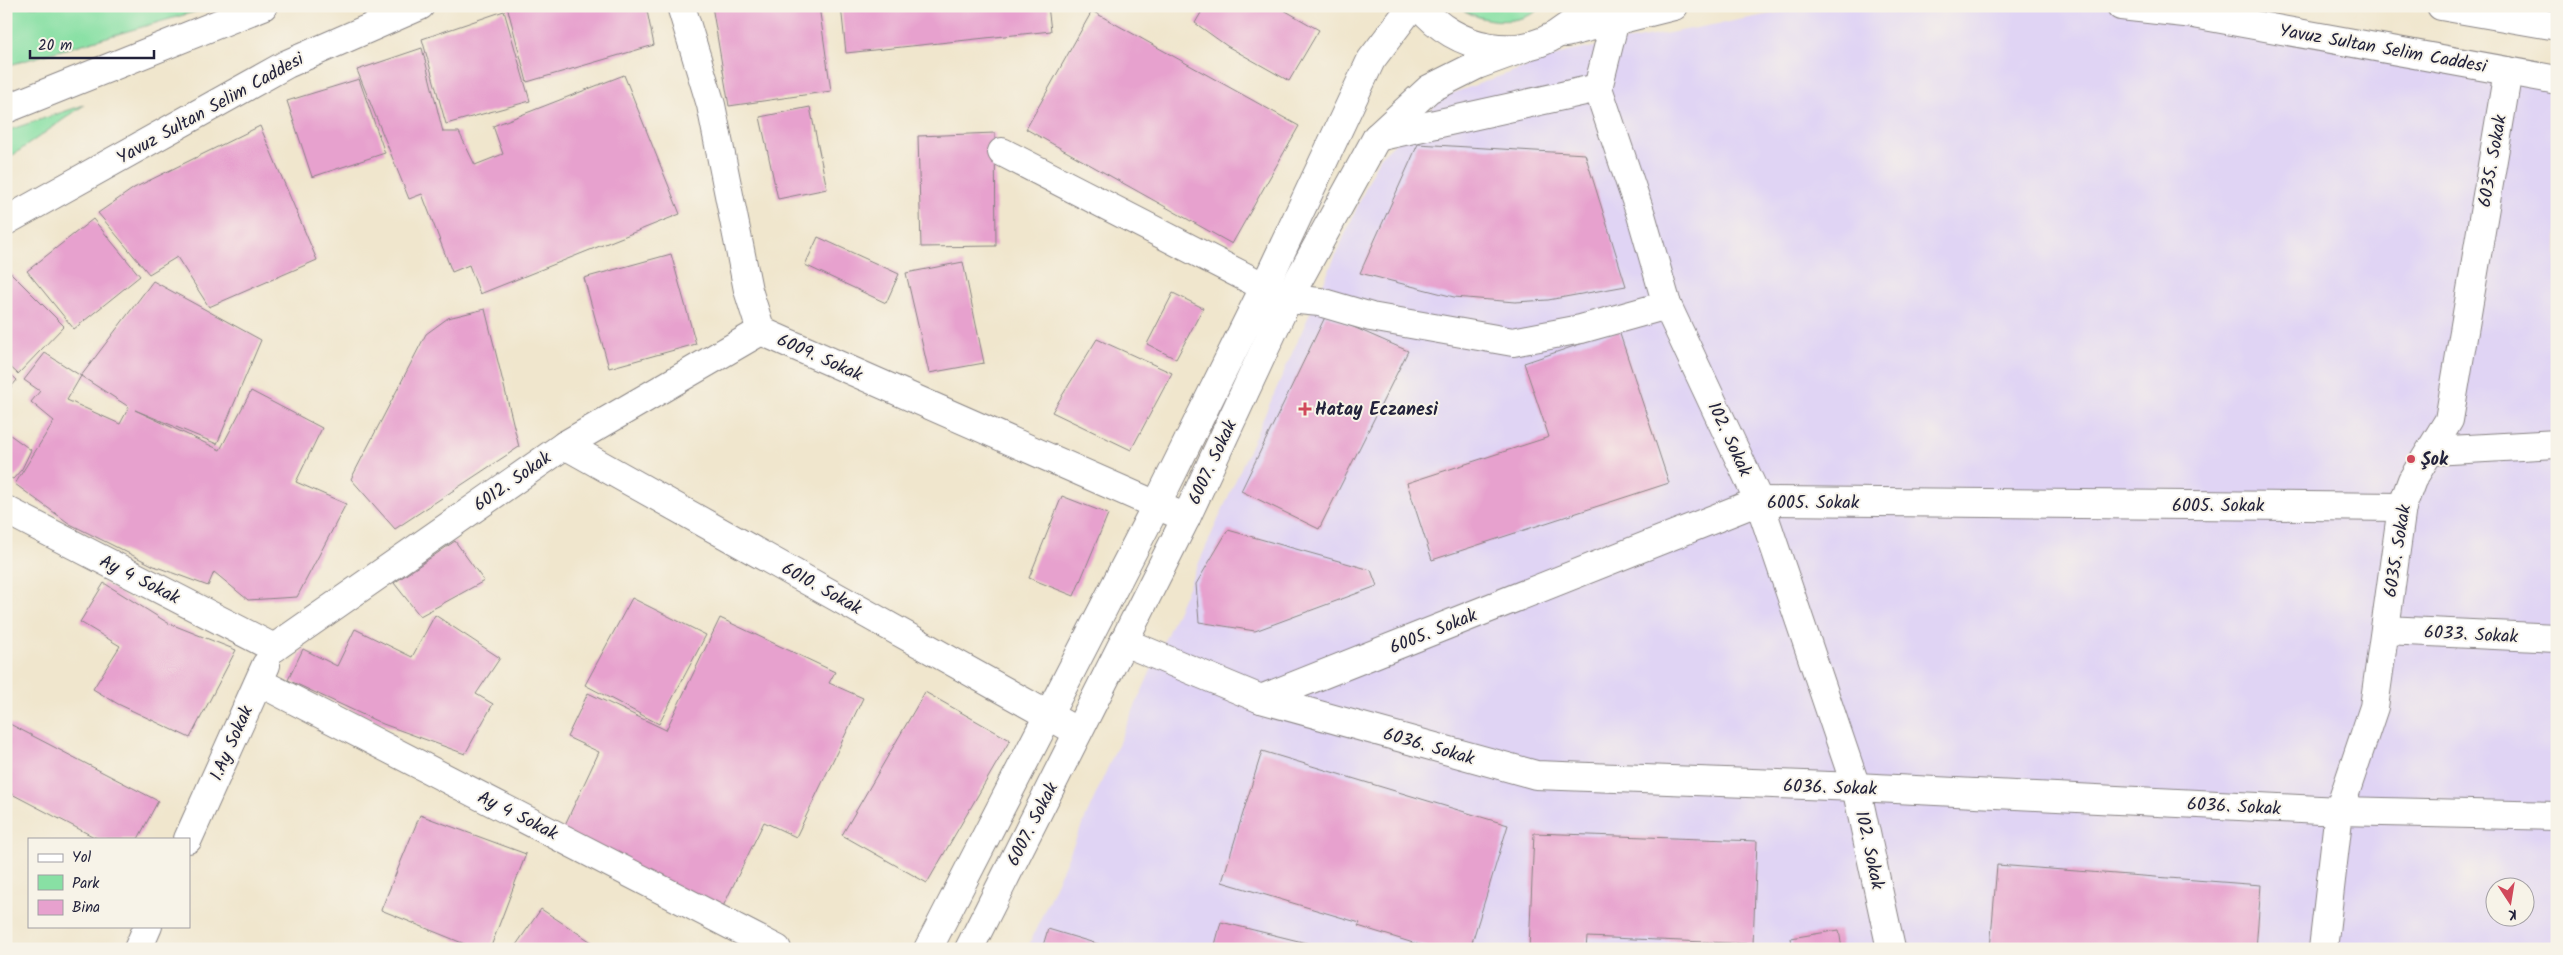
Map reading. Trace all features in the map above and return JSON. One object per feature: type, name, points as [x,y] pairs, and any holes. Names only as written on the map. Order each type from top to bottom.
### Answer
[{"type":"street","points":[[6,109],[263,6]]},
{"type":"street","name":"Yavuz Sultan Selim Caddesi","points":[[6,221],[287,64],[420,6]]},
{"type":"street","name":"6009. Sokak","points":[[681,6],[711,104],[748,290],[761,332],[1186,518]]},
{"type":"street","name":"6007. Sokak","points":[[969,949],[1186,518],[1371,60],[1412,6]]},
{"type":"street","points":[[1420,6],[1443,30],[1470,44],[1499,49],[1529,46],[1557,35],[1674,6]]},
{"type":"street","points":[[1557,35],[1585,13],[1589,6]]},
{"type":"street","name":"Yavuz Sultan Selim Caddesi","points":[[2121,6],[2194,14],[2557,80]]},
{"type":"street","points":[[2440,6],[2484,10],[2557,26]]},
{"type":"street","points":[[1377,137],[1598,88],[1615,20]]},
{"type":"street","name":"6007. Sokak","points":[[928,949],[1157,504],[1276,293],[1377,137],[1429,89],[1476,65],[1529,46]]},
{"type":"street","name":"6035. Sokak","points":[[2322,949],[2339,811],[2374,707],[2402,507],[2412,480],[2432,451],[2449,420],[2508,71]]},
{"type":"street","name":"102. Sokak","points":[[1598,88],[1641,215],[1667,305],[1759,501],[1856,787],[1892,949]]},
{"type":"street","points":[[1002,152],[1276,293],[1320,302],[1371,318],[1513,342],[1581,329],[1667,305]]},
{"type":"street","name":"6012. Sokak","points":[[274,648],[565,445],[761,332]]},
{"type":"street","points":[[2432,451],[2557,444]]},
{"type":"street","name":"6010. Sokak","points":[[565,445],[1078,732]]},
{"type":"street","name":"6005. Sokak","points":[[1262,699],[1759,501],[2402,507]]},
{"type":"street","name":"Ay 4 Sokak","points":[[6,510],[274,648]]},
{"type":"street","name":"6033. Sokak","points":[[2385,630],[2557,638]]},
{"type":"street","name":"6036. Sokak","points":[[1124,642],[1262,699],[1536,776],[1856,787],[2339,811],[2557,816]]},
{"type":"street","name":"1.Ay Sokak","points":[[188,838],[274,648]]},
{"type":"street","name":"Ay 4 Sokak","points":[[259,682],[777,949]]},
{"type":"street","points":[[138,949],[147,928]]},
{"type":"shaded area","points":[[1814,6],[2109,6],[2557,87],[2557,949],[1027,949],[1379,158],[1445,96],[1567,52]]},
{"type":"green space","points":[[6,6],[215,6],[6,66]]},
{"type":"green space","points":[[1457,6],[1544,6],[1524,17],[1500,21],[1477,17]]},
{"type":"green space","points":[[84,105],[6,160],[6,131]]},
{"type":"building","points":[[507,6],[646,6],[654,45],[527,82]]},
{"type":"building","points":[[712,6],[819,6],[831,91],[729,106]]},
{"type":"building","points":[[841,6],[1048,6],[1051,31],[846,53]]},
{"type":"building","points":[[1205,6],[1277,6],[1319,30],[1289,81],[1227,46],[1195,23]]},
{"type":"building","points":[[504,11],[530,101],[446,124],[422,39]]},
{"type":"building","points":[[1092,11],[1299,126],[1232,244],[1026,129]]},
{"type":"building","points":[[422,48],[443,132],[459,132],[475,165],[503,154],[493,126],[624,75],[680,214],[480,294],[469,265],[452,272],[422,194],[409,199],[357,70]]},
{"type":"building","points":[[359,79],[385,153],[312,177],[287,101]]},
{"type":"building","points":[[810,107],[827,189],[778,199],[760,117]]},
{"type":"building","points":[[260,126],[317,260],[209,307],[177,257],[149,274],[98,213],[134,188]]},
{"type":"building","points":[[995,133],[996,246],[921,247],[918,136]]},
{"type":"building","points":[[1418,144],[1585,154],[1626,286],[1548,300],[1515,302],[1454,297],[1360,273]]},
{"type":"building","points":[[93,219],[140,276],[74,329],[27,271]]},
{"type":"building","points":[[818,237],[899,274],[886,303],[805,265]]},
{"type":"building","points":[[671,254],[696,344],[609,368],[584,278]]},
{"type":"building","points":[[963,262],[984,363],[929,373],[906,273]]},
{"type":"building","points":[[8,270],[64,326],[18,374],[6,363],[6,272]]},
{"type":"building","points":[[153,281],[261,340],[217,444],[135,410],[220,450],[251,391],[322,428],[296,482],[346,504],[297,597],[248,600],[214,572],[208,586],[154,566],[70,524],[15,484],[54,421],[31,402],[40,391],[24,380],[45,353],[81,376]],"holes":[[[81,376],[129,407],[120,424],[67,400]]]},
{"type":"building","points":[[1173,293],[1203,308],[1176,359],[1147,344]]},
{"type":"building","points":[[485,309],[519,447],[395,529],[351,479],[426,334],[448,318]]},
{"type":"building","points":[[1326,315],[1408,351],[1319,529],[1241,491]]},
{"type":"building","points":[[1619,331],[1669,483],[1432,560],[1407,483],[1549,437],[1524,363]]},
{"type":"building","points":[[1097,339],[1172,373],[1131,450],[1052,412]]},
{"type":"building","points":[[6,370],[17,380],[6,393]]},
{"type":"building","points":[[6,432],[31,450],[22,469],[13,479],[6,476]]},
{"type":"building","points":[[1062,496],[1108,514],[1074,596],[1029,578]]},
{"type":"building","points":[[1228,530],[1371,570],[1377,586],[1255,631],[1199,622],[1196,584]]},
{"type":"building","points":[[455,541],[484,581],[420,616],[394,583]]},
{"type":"building","points":[[104,583],[168,623],[236,650],[190,738],[118,704],[93,689],[120,646],[80,622]]},
{"type":"building","points":[[632,598],[706,635],[659,724],[585,685]]},
{"type":"building","points":[[435,615],[500,658],[476,694],[493,704],[465,754],[383,724],[288,680],[303,649],[337,666],[355,629],[412,657]]},
{"type":"building","points":[[720,618],[835,672],[829,683],[863,698],[796,837],[764,822],[714,925],[562,831],[599,752],[567,737],[588,693],[666,730]]},
{"type":"building","points":[[925,692],[1010,740],[927,883],[842,835]]},
{"type":"building","points":[[6,722],[158,801],[139,838],[96,838],[6,791]]},
{"type":"building","points":[[1262,751],[1508,825],[1470,949],[1433,949],[1358,926],[1360,923],[1222,882]]},
{"type":"building","points":[[420,815],[526,854],[490,949],[477,949],[381,910]]},
{"type":"building","points":[[1534,833],[1757,841],[1753,944],[1587,937],[1586,949],[1529,949]]},
{"type":"building","points":[[1997,865],[2261,885],[2256,949],[1990,949]]},
{"type":"building","points":[[541,909],[593,943],[590,949],[521,949],[516,945]]},
{"type":"building","points":[[1221,922],[1327,948],[1327,949],[1214,949]]},
{"type":"building","points":[[1048,929],[1111,948],[1111,949],[1042,949]]},
{"type":"building","points":[[1839,930],[1842,949],[1793,949],[1791,938]]},
{"type":"place","name":"Hatay Eczanesi","points":[[1305,409]]},
{"type":"place","name":"Şok","points":[[2411,459]]}]
